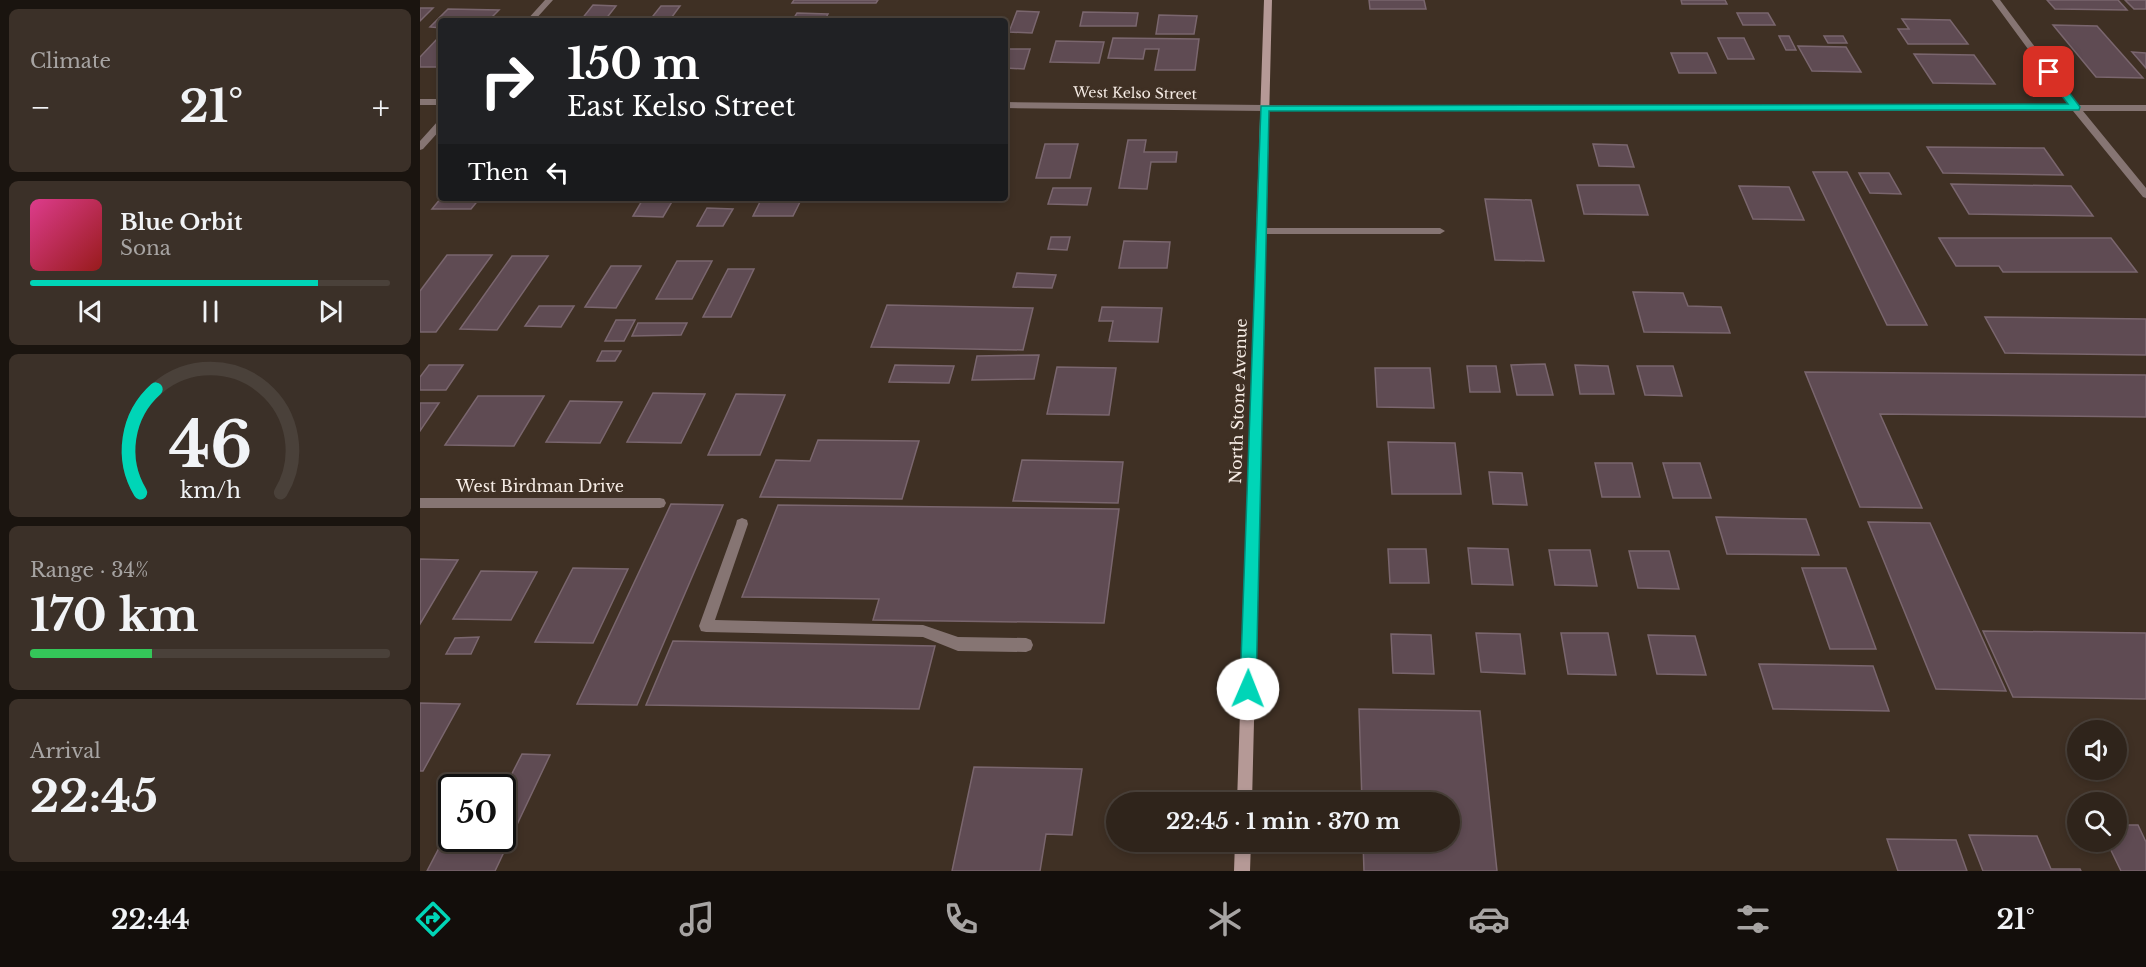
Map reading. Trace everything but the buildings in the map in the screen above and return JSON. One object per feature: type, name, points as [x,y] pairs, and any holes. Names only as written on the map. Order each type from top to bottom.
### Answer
[{"type":"main road","name":"North Stone Avenue","points":[[1244,792],[1268,0]]},
{"type":"main road","points":[[1242,871],[1243,852]]},
{"type":"street","points":[[533,18],[549,0]]},
{"type":"street","points":[[1996,0],[2075,107],[2146,195]]},
{"type":"street","points":[[420,102],[438,102]]},
{"type":"street","name":"West Kelso Street","points":[[1008,105],[1264,108],[2146,108]]},
{"type":"street","points":[[420,147],[438,126]]},
{"type":"street","points":[[1261,231],[1440,231]]},
{"type":"street","name":"West Birdman Drive","points":[[420,503],[660,503]]},
{"type":"street","points":[[742,524],[706,626],[923,631],[958,644],[1026,645]]},
{"type":"route","points":[[1248,689],[1264,108],[2075,107],[2049,72]]}]
